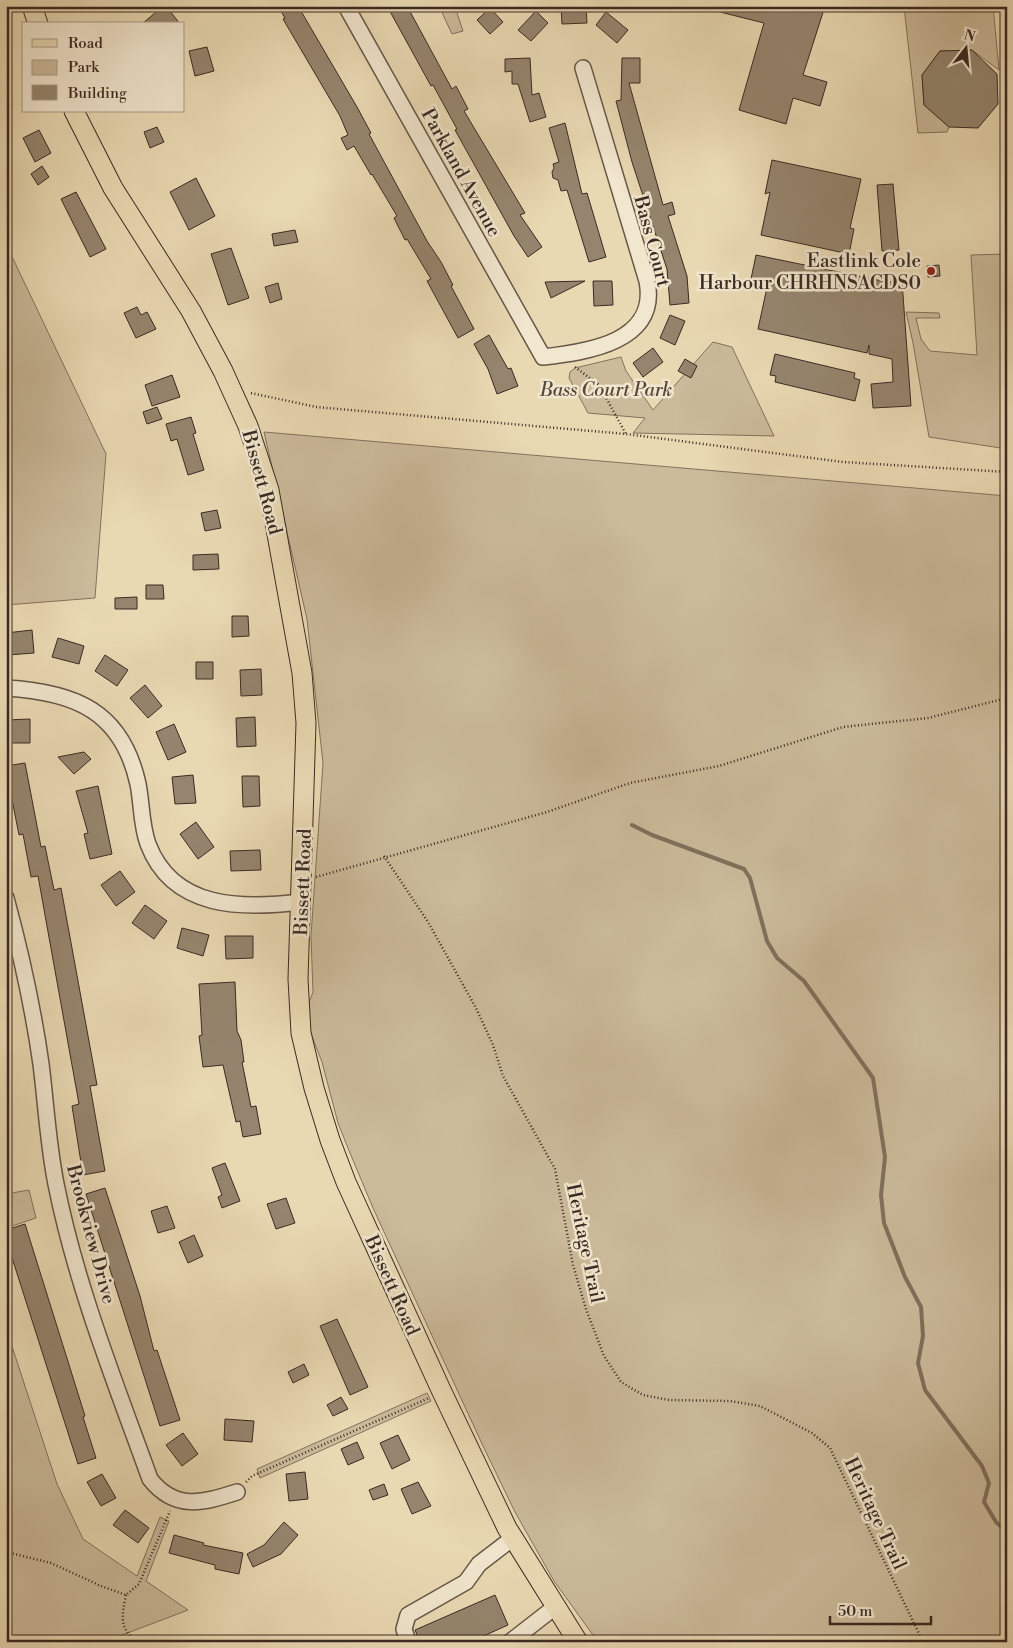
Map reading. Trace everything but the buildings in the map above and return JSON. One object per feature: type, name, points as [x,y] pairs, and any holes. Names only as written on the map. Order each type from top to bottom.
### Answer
[{"type":"main road","points":[[32,6],[37,22]]},
{"type":"main road","name":"Bissett Road","points":[[75,112],[113,188],[191,311],[232,389],[248,426],[269,490],[302,673],[306,724],[298,1000],[302,1033],[314,1088],[346,1182],[442,1392],[513,1538],[578,1642]]},
{"type":"street","name":"Parkland Avenue","points":[[346,6],[543,357]]},
{"type":"street","name":"Bass Court","points":[[543,357],[591,349],[626,336],[642,320],[648,298],[647,281],[582,68]]},
{"type":"street","points":[[6,688],[48,692],[71,699],[94,712],[114,730],[125,748],[135,772],[141,799],[144,830],[151,852],[164,872],[181,887],[206,899],[228,904],[277,905],[302,902]]},
{"type":"street","name":"Brookview Drive","points":[[6,898],[28,987],[41,1065],[51,1159],[68,1239],[103,1350],[150,1478],[159,1490],[175,1499]]},
{"type":"street","points":[[175,1499],[206,1502],[237,1492]]},
{"type":"street","points":[[408,1642],[404,1629],[408,1615],[466,1582],[479,1564],[513,1538]]},
{"type":"street","points":[[510,1642],[555,1607]]},
{"type":"path","points":[[560,355],[599,385],[626,434]]},
{"type":"path","points":[[232,389],[316,407],[626,434],[843,462],[1007,472]]},
{"type":"path","points":[[302,878],[325,875],[384,856],[440,843],[547,812],[630,784],[719,766],[843,728],[928,718],[1007,698]]},
{"type":"path","name":"Heritage Trail","points":[[384,856],[428,922],[476,1008],[493,1045],[503,1076],[555,1169],[573,1265],[586,1309],[604,1356],[621,1382],[643,1395],[669,1400],[730,1401],[760,1406],[812,1433],[830,1448],[923,1642]]},
{"type":"path","points":[[237,1492],[252,1476],[442,1392]]},
{"type":"path","points":[[139,1642],[132,1638],[123,1627],[121,1616],[126,1595],[140,1584],[175,1499]]},
{"type":"path","points":[[6,1552],[51,1563],[101,1586],[126,1595]]},
{"type":"green space","points":[[439,6],[460,6],[456,10],[463,31],[452,34]]},
{"type":"green space","points":[[904,6],[993,6],[999,70],[972,50],[940,51],[922,75],[924,105],[949,127],[947,132],[918,133]]},
{"type":"green space","points":[[6,244],[106,454],[95,598],[6,605]]},
{"type":"green space","points":[[1007,254],[1007,449],[929,437],[906,312],[939,313],[940,318],[916,318],[921,339],[930,351],[977,355],[971,255]]},
{"type":"green space","name":"Bass Court Park","points":[[713,342],[732,347],[774,436],[633,433],[645,418],[588,413],[569,378],[570,372],[575,368],[621,357],[626,371],[653,410]]},
{"type":"green space","points":[[264,432],[1007,496],[1007,1642],[598,1642],[554,1581],[515,1512],[373,1208],[338,1123],[322,1062],[304,1016],[313,992],[311,936],[323,763],[307,619]]},
{"type":"green space","points":[[29,1190],[36,1218],[6,1228],[6,1194]]},
{"type":"green space","points":[[6,1328],[57,1484],[83,1539],[137,1576],[160,1517],[169,1521],[146,1581],[188,1610],[104,1642],[6,1642]]},
{"type":"green space","points":[[427,1393],[431,1401],[260,1478],[257,1469]]},
{"type":"waterway","points":[[632,825],[652,835],[744,869],[750,878],[767,941],[777,958],[804,981],[873,1078],[885,1157],[881,1195],[884,1223],[905,1277],[921,1307],[923,1336],[918,1363],[925,1390],[982,1466],[989,1483],[984,1502],[996,1522],[1007,1532]]},
{"type":"place","name":"Eastlink Cole Harbour CHRHNSACDS0","points":[[931,271]]}]
